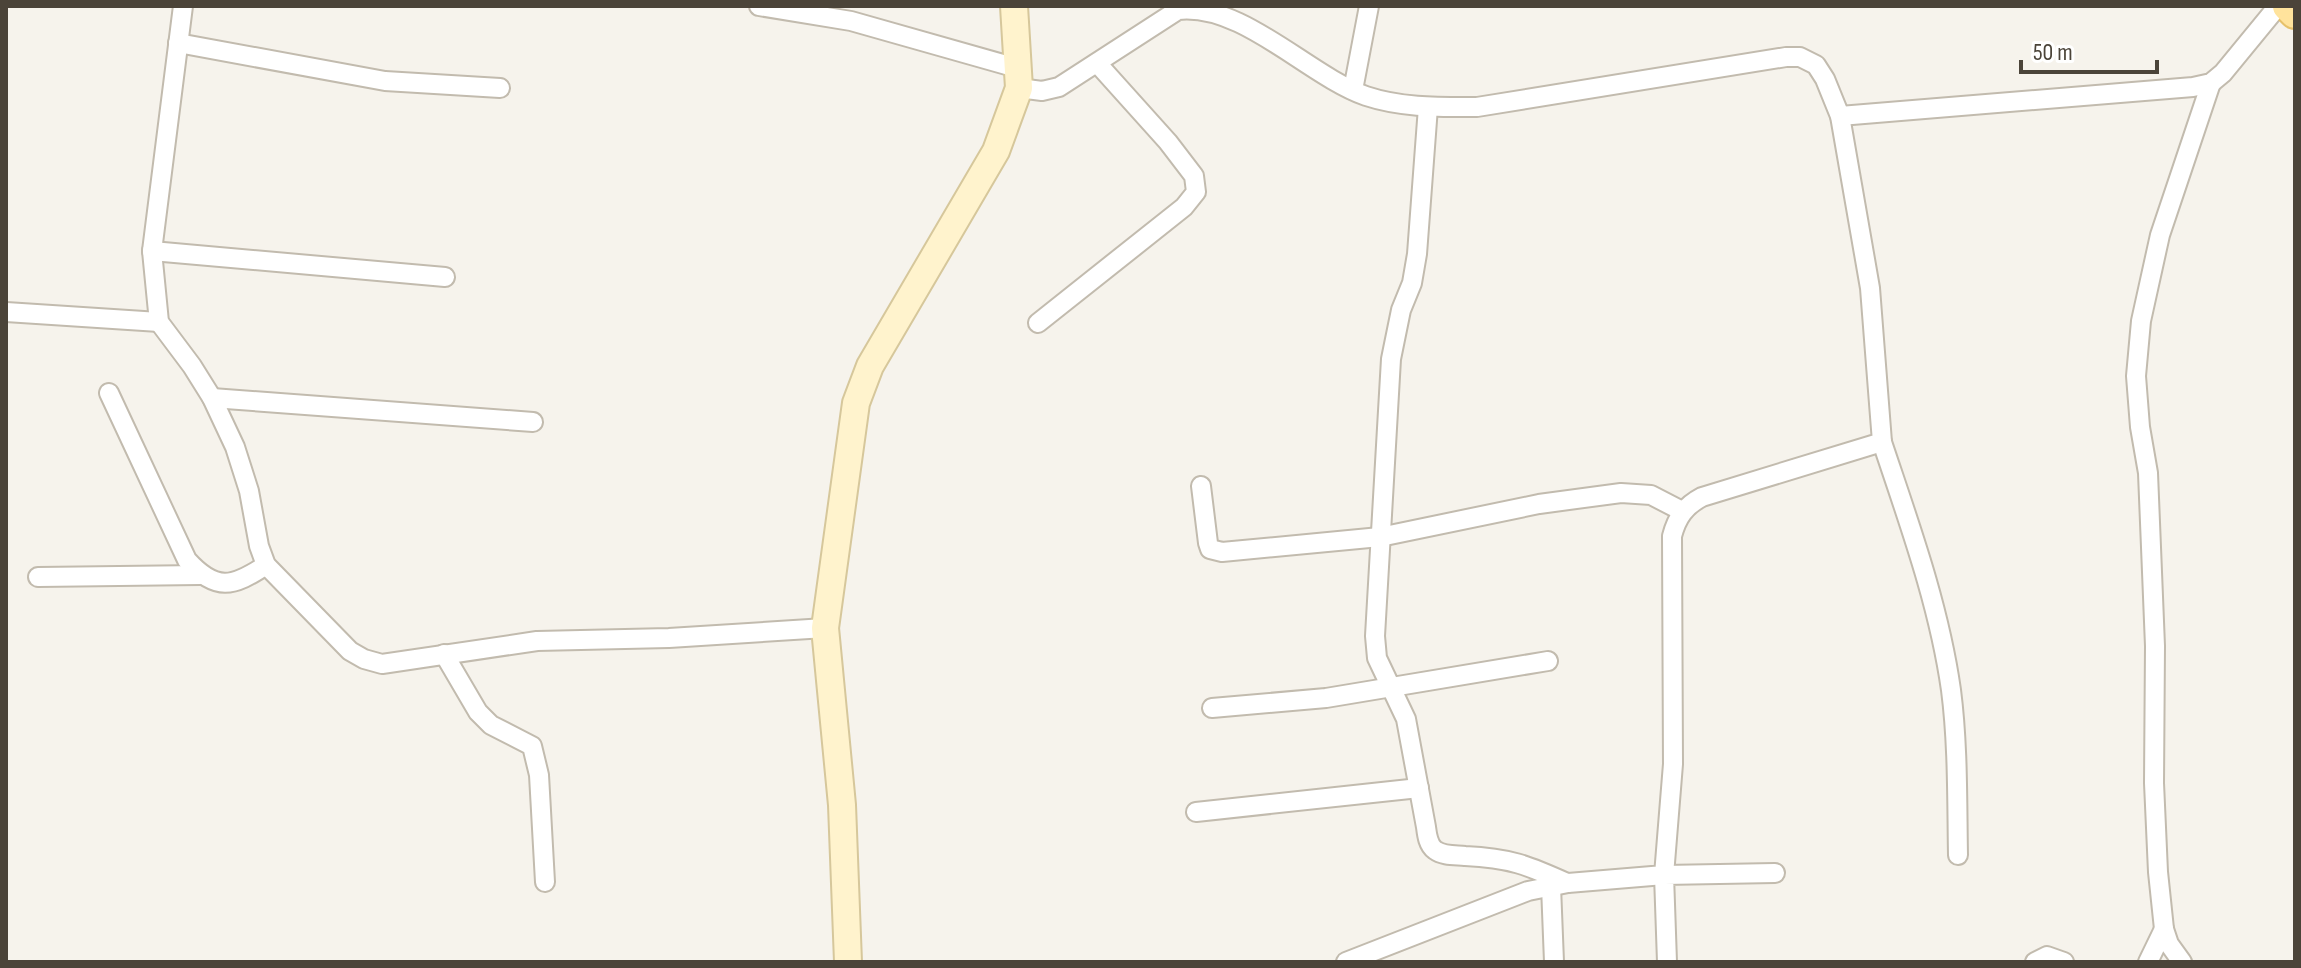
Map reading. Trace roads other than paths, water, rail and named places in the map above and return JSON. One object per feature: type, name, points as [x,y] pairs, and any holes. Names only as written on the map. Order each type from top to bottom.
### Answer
[{"type":"main road","points":[[2288,6],[2295,13]]},
{"type":"street","points":[[183,6],[152,251],[159,322],[212,398],[235,447],[266,565],[350,651],[382,664],[537,641],[669,638],[825,628]]},
{"type":"street","points":[[759,6],[851,21],[1018,78],[1042,91],[1059,87],[1178,10],[1193,8],[1248,28],[1304,63],[1367,96],[1428,107],[1477,107],[1786,57],[1800,57],[1816,65],[1840,116],[1870,288],[1882,442],[1923,568],[1948,674],[1955,728],[1958,855]]},
{"type":"street","points":[[848,962],[842,805],[825,628],[856,403],[870,366],[996,151],[1018,78],[1014,6]]},
{"type":"street","points":[[1353,90],[1369,6]]},
{"type":"street","points":[[1840,116],[2211,83],[2223,73],[2278,6]]},
{"type":"street","points":[[178,43],[385,81],[500,88]]},
{"type":"street","points":[[1038,323],[1184,207],[1196,192],[1194,176],[1097,63]]},
{"type":"street","points":[[2182,962],[2169,944],[2164,929],[2154,783],[2155,646],[2148,473],[2136,376],[2141,321],[2160,235],[2211,83]]},
{"type":"street","points":[[1428,107],[1417,254],[1391,359],[1375,636],[1377,658],[1406,719],[1429,842],[1434,850],[1447,855],[1521,862],[1560,885]]},
{"type":"street","points":[[152,251],[445,277]]},
{"type":"street","points":[[6,312],[159,322]]},
{"type":"street","points":[[109,393],[187,560],[200,575],[230,584],[243,580],[266,565]]},
{"type":"street","points":[[212,398],[533,422]]},
{"type":"street","points":[[1667,962],[1664,875],[1673,764],[1672,536],[1682,511],[1702,497],[1882,442]]},
{"type":"street","points":[[1201,486],[1208,543],[1215,551],[1380,537],[1539,504],[1621,493],[1651,495],[1682,511]]},
{"type":"street","points":[[38,577],[200,575]]},
{"type":"street","points":[[444,654],[478,712],[491,725],[532,746],[539,775],[545,882]]},
{"type":"street","points":[[1212,708],[1326,698],[1548,661]]},
{"type":"street","points":[[1196,812],[1419,788]]},
{"type":"street","points":[[1346,962],[1489,904],[1560,885],[1664,875],[1775,873]]},
{"type":"street","points":[[1554,962],[1560,885]]},
{"type":"street","points":[[2148,962],[2164,929]]},
{"type":"street","points":[[2035,962],[2047,956],[2064,962]]}]
